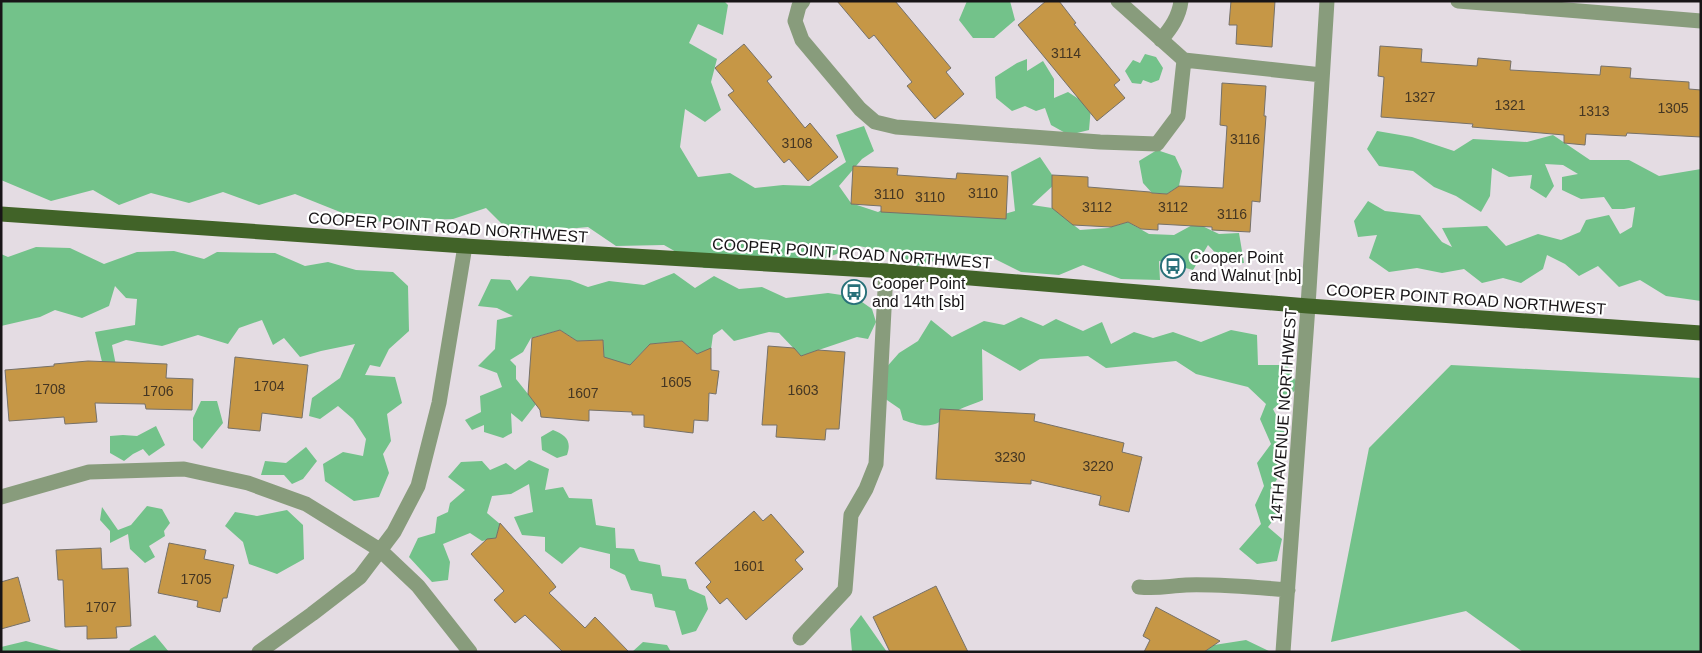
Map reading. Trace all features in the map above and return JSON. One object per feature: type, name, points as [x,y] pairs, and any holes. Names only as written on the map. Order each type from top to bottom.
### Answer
[{"type":"main road","name":"COOPER POINT ROAD NORTHWEST","points":[[1,214],[464,246],[886,271],[1308,306],[1701,333]]},
{"type":"street","points":[[803,1],[799,6],[795,21],[802,40],[860,109],[875,122],[896,127],[1100,142],[1157,144],[1178,116],[1184,60]]},
{"type":"street","points":[[1118,1],[1184,60],[1322,75]]},
{"type":"street","points":[[1161,40],[1173,26],[1181,1]]},
{"type":"street","name":"14TH AVENUE NORTHWEST","points":[[1283,652],[1308,306],[1326,1]]},
{"type":"street","points":[[1458,1],[1701,20]]},
{"type":"street","points":[[259,652],[360,577],[394,532],[418,486],[440,403],[464,246]]},
{"type":"street","points":[[800,638],[845,590],[851,515],[866,489],[876,464],[886,271]]},
{"type":"street","points":[[1,497],[89,472],[184,469],[248,483],[306,504],[380,550],[418,586],[470,652]]},
{"type":"street","points":[[1139,587],[1156,589],[1185,585],[1288,590]]},
{"type":"green space","points":[[1,1],[724,1],[728,5],[723,35],[698,24],[689,43],[717,59],[711,82],[721,110],[705,122],[685,109],[680,147],[698,177],[730,173],[755,188],[783,185],[810,186],[846,162],[836,135],[864,126],[874,151],[862,159],[839,186],[851,203],[878,212],[905,198],[990,218],[1015,211],[1011,172],[1040,157],[1057,182],[1032,205],[1052,208],[1080,230],[1108,228],[1128,222],[1149,234],[1174,235],[1196,223],[1219,234],[1239,233],[1244,263],[1226,264],[1208,245],[1193,270],[1159,261],[1160,280],[1121,279],[1083,265],[1059,275],[1021,272],[989,256],[974,261],[944,258],[917,266],[897,254],[859,246],[820,260],[753,269],[704,268],[664,245],[616,246],[588,227],[512,234],[486,208],[453,219],[365,222],[295,194],[259,205],[223,192],[189,203],[151,193],[119,205],[93,190],[51,201],[1,180]]},
{"type":"green space","points":[[967,1],[1010,1],[1015,20],[994,38],[973,38],[959,20]]},
{"type":"green space","points":[[1145,54],[1156,57],[1163,68],[1159,80],[1151,83],[1143,80],[1141,84],[1132,83],[1125,71],[1133,60],[1140,63]]},
{"type":"green space","points":[[1027,59],[1027,71],[1043,61],[1054,79],[1054,98],[1068,92],[1091,107],[1089,130],[1069,135],[1051,125],[1045,108],[1036,111],[1025,106],[1012,111],[996,98],[995,77]]},
{"type":"green space","points":[[1377,131],[1412,137],[1454,151],[1473,139],[1527,142],[1553,135],[1590,160],[1629,160],[1659,176],[1701,169],[1701,301],[1666,296],[1640,280],[1619,287],[1598,266],[1579,276],[1565,264],[1547,255],[1543,269],[1521,283],[1503,278],[1482,283],[1464,269],[1442,273],[1417,268],[1389,272],[1369,258],[1377,235],[1358,237],[1354,221],[1368,201],[1385,211],[1420,215],[1442,242],[1452,247],[1442,228],[1487,226],[1506,246],[1538,234],[1561,240],[1580,232],[1586,220],[1609,215],[1620,234],[1632,227],[1635,207],[1612,209],[1604,197],[1581,199],[1562,190],[1562,177],[1578,174],[1563,165],[1545,164],[1554,186],[1546,198],[1530,188],[1532,175],[1509,177],[1492,168],[1490,196],[1481,212],[1456,196],[1434,187],[1413,171],[1379,166],[1367,149]]},
{"type":"green space","points":[[1157,150],[1175,156],[1182,171],[1179,186],[1167,194],[1152,193],[1143,183],[1139,161]]},
{"type":"green space","points":[[36,247],[70,248],[104,264],[137,252],[174,251],[204,259],[217,252],[275,253],[305,266],[328,262],[356,270],[393,272],[408,286],[409,331],[389,349],[380,367],[370,365],[365,375],[395,377],[402,403],[387,414],[391,441],[383,454],[389,473],[379,497],[354,501],[325,481],[323,464],[343,452],[363,456],[366,439],[353,419],[338,406],[320,419],[309,416],[312,398],[340,378],[355,344],[300,357],[284,338],[273,345],[262,320],[239,328],[228,344],[198,335],[162,346],[126,340],[112,345],[118,376],[106,379],[95,332],[135,325],[137,299],[126,298],[115,286],[109,306],[82,318],[55,310],[40,317],[1,326],[1,254],[8,257]]},
{"type":"green space","points":[[674,273],[695,288],[714,276],[739,289],[762,287],[786,298],[828,293],[855,297],[872,309],[876,322],[868,339],[857,337],[801,356],[779,333],[769,332],[734,341],[722,329],[713,335],[711,349],[697,354],[682,341],[650,344],[629,366],[604,357],[603,340],[577,341],[560,330],[531,338],[523,352],[510,360],[516,366],[516,379],[536,404],[522,422],[511,413],[512,433],[503,438],[484,432],[484,425],[472,430],[465,420],[481,412],[480,396],[502,387],[497,373],[478,366],[495,349],[497,320],[513,316],[497,308],[478,306],[491,279],[510,280],[517,291],[530,276],[570,280],[588,287],[609,281],[644,285]]},
{"type":"green space","points":[[1021,317],[1043,326],[1056,319],[1083,331],[1102,322],[1111,344],[1134,332],[1153,338],[1173,332],[1201,342],[1231,330],[1257,335],[1258,365],[1287,365],[1299,387],[1273,409],[1287,437],[1277,448],[1283,470],[1270,490],[1280,511],[1268,527],[1282,539],[1277,561],[1257,564],[1239,549],[1261,524],[1255,505],[1264,486],[1257,463],[1271,444],[1260,419],[1266,404],[1248,387],[1196,374],[1176,361],[1106,368],[1088,356],[1040,359],[1020,371],[982,349],[983,400],[960,409],[937,423],[926,426],[903,420],[900,409],[884,398],[884,370],[899,353],[918,341],[931,320],[952,337],[984,321],[1004,325]]},
{"type":"green space","points":[[1451,365],[1701,378],[1701,652],[1523,652],[1466,611],[1331,642],[1369,448]]},
{"type":"green space","points":[[201,401],[217,401],[223,423],[202,449],[193,440],[193,418]]},
{"type":"green space","points":[[156,426],[165,445],[149,456],[143,449],[124,461],[110,453],[110,436],[137,436]]},
{"type":"green space","points":[[553,430],[567,439],[569,446],[567,455],[557,458],[542,450],[541,437]]},
{"type":"green space","points":[[306,447],[317,461],[303,479],[292,484],[284,475],[261,475],[265,461],[286,463]]},
{"type":"green space","points":[[529,460],[549,469],[545,490],[563,487],[569,498],[592,499],[596,525],[615,528],[616,548],[634,549],[639,561],[660,565],[662,576],[686,579],[689,589],[705,596],[708,609],[696,631],[682,635],[675,611],[655,607],[652,594],[631,590],[625,575],[610,568],[610,554],[580,547],[562,564],[545,551],[545,537],[522,535],[514,517],[533,512],[529,484],[511,494],[492,496],[487,513],[500,524],[496,538],[482,541],[470,533],[443,544],[450,562],[448,580],[432,582],[409,557],[418,538],[435,533],[437,517],[448,512],[450,503],[465,490],[448,477],[461,462],[482,461],[490,470],[506,463],[515,470]]},
{"type":"green space","points":[[147,506],[162,509],[170,523],[164,531],[165,536],[149,546],[155,557],[145,563],[130,549],[128,534],[110,543],[110,531],[100,520],[102,507],[118,530],[131,525]]},
{"type":"green space","points":[[287,510],[303,525],[304,559],[277,574],[249,564],[243,542],[225,526],[235,512],[257,516]]},
{"type":"green space","points":[[861,615],[887,652],[852,652],[850,629]]},
{"type":"green space","points":[[155,635],[169,652],[129,652],[130,649]]},
{"type":"green space","points":[[1246,640],[1271,652],[1204,652],[1214,645]]},
{"type":"green space","points":[[26,641],[63,652],[1,652],[1,647]]},
{"type":"green space","points":[[643,642],[667,645],[671,652],[632,652]]},
{"type":"building","points":[[837,1],[895,1],[951,68],[946,72],[964,94],[935,119],[907,86],[912,82],[874,35],[869,39]]},
{"type":"building","points":[[1046,1],[1059,1],[1076,23],[1074,24],[1120,80],[1114,85],[1125,98],[1097,121],[1018,25]]},
{"type":"building","points":[[1231,1],[1275,1],[1272,47],[1236,44],[1237,25],[1229,25]]},
{"type":"building","points":[[744,44],[772,77],[767,81],[805,128],[810,123],[838,157],[808,181],[789,159],[784,163],[728,95],[734,91],[715,68]]},
{"type":"building","points":[[1380,46],[1422,49],[1421,62],[1477,66],[1478,58],[1511,61],[1510,70],[1600,75],[1601,66],[1631,68],[1630,78],[1689,82],[1689,89],[1701,90],[1701,137],[1627,133],[1626,136],[1586,134],[1585,145],[1564,143],[1564,135],[1472,127],[1473,124],[1381,117],[1384,77],[1378,76]]},
{"type":"building","points":[[1222,83],[1266,86],[1264,116],[1266,116],[1260,202],[1252,201],[1250,232],[1212,230],[1212,227],[1158,224],[1158,230],[1141,229],[1128,222],[1111,227],[1073,225],[1052,208],[1052,175],[1088,177],[1088,187],[1152,193],[1167,194],[1179,186],[1223,188],[1227,126],[1220,125]]},
{"type":"building","points":[[853,166],[898,168],[897,175],[956,179],[957,173],[1008,176],[1006,219],[881,212],[881,206],[851,204]]},
{"type":"building","points":[[560,330],[577,341],[603,340],[604,357],[630,365],[650,344],[682,341],[697,354],[711,348],[711,370],[719,371],[716,394],[709,393],[708,421],[694,420],[693,433],[644,427],[644,415],[632,415],[632,412],[589,410],[589,421],[541,417],[540,410],[528,394],[532,338]]},
{"type":"building","points":[[768,346],[794,348],[801,356],[818,350],[845,352],[839,429],[826,429],[825,440],[776,437],[777,425],[762,425]]},
{"type":"building","points":[[235,357],[308,365],[302,418],[262,413],[260,431],[228,428]]},
{"type":"building","points":[[88,361],[167,364],[166,378],[193,379],[192,410],[146,409],[145,404],[95,403],[97,422],[65,424],[64,417],[9,421],[5,370]]},
{"type":"building","points":[[940,409],[1035,414],[1034,421],[1124,443],[1122,452],[1142,457],[1129,512],[1099,505],[1101,496],[1031,480],[1031,484],[936,479]]},
{"type":"building","points":[[754,511],[763,521],[771,514],[804,552],[795,560],[803,569],[746,620],[727,598],[720,604],[706,587],[711,582],[695,563]]},
{"type":"building","points":[[500,523],[556,587],[549,593],[585,628],[595,617],[629,652],[563,652],[525,615],[515,623],[494,600],[504,591],[471,554],[487,539],[496,538]]},
{"type":"building","points":[[169,543],[206,550],[204,559],[234,565],[227,598],[223,598],[220,612],[197,607],[198,601],[158,593]]},
{"type":"building","points":[[101,548],[102,569],[128,568],[131,626],[116,627],[117,638],[87,639],[87,626],[65,627],[63,580],[58,580],[56,550]]},
{"type":"building","points":[[18,577],[30,621],[1,629],[1,582]]},
{"type":"building","points":[[936,586],[968,652],[890,652],[873,617]]},
{"type":"building","points":[[1156,607],[1220,641],[1204,652],[1144,652],[1150,640],[1143,636]]},
{"type":"place","name":"Cooper Point and Walnut [nb]","points":[[1173,266]]},
{"type":"place","name":"Cooper Point and 14th [sb]","points":[[854,292]]}]
